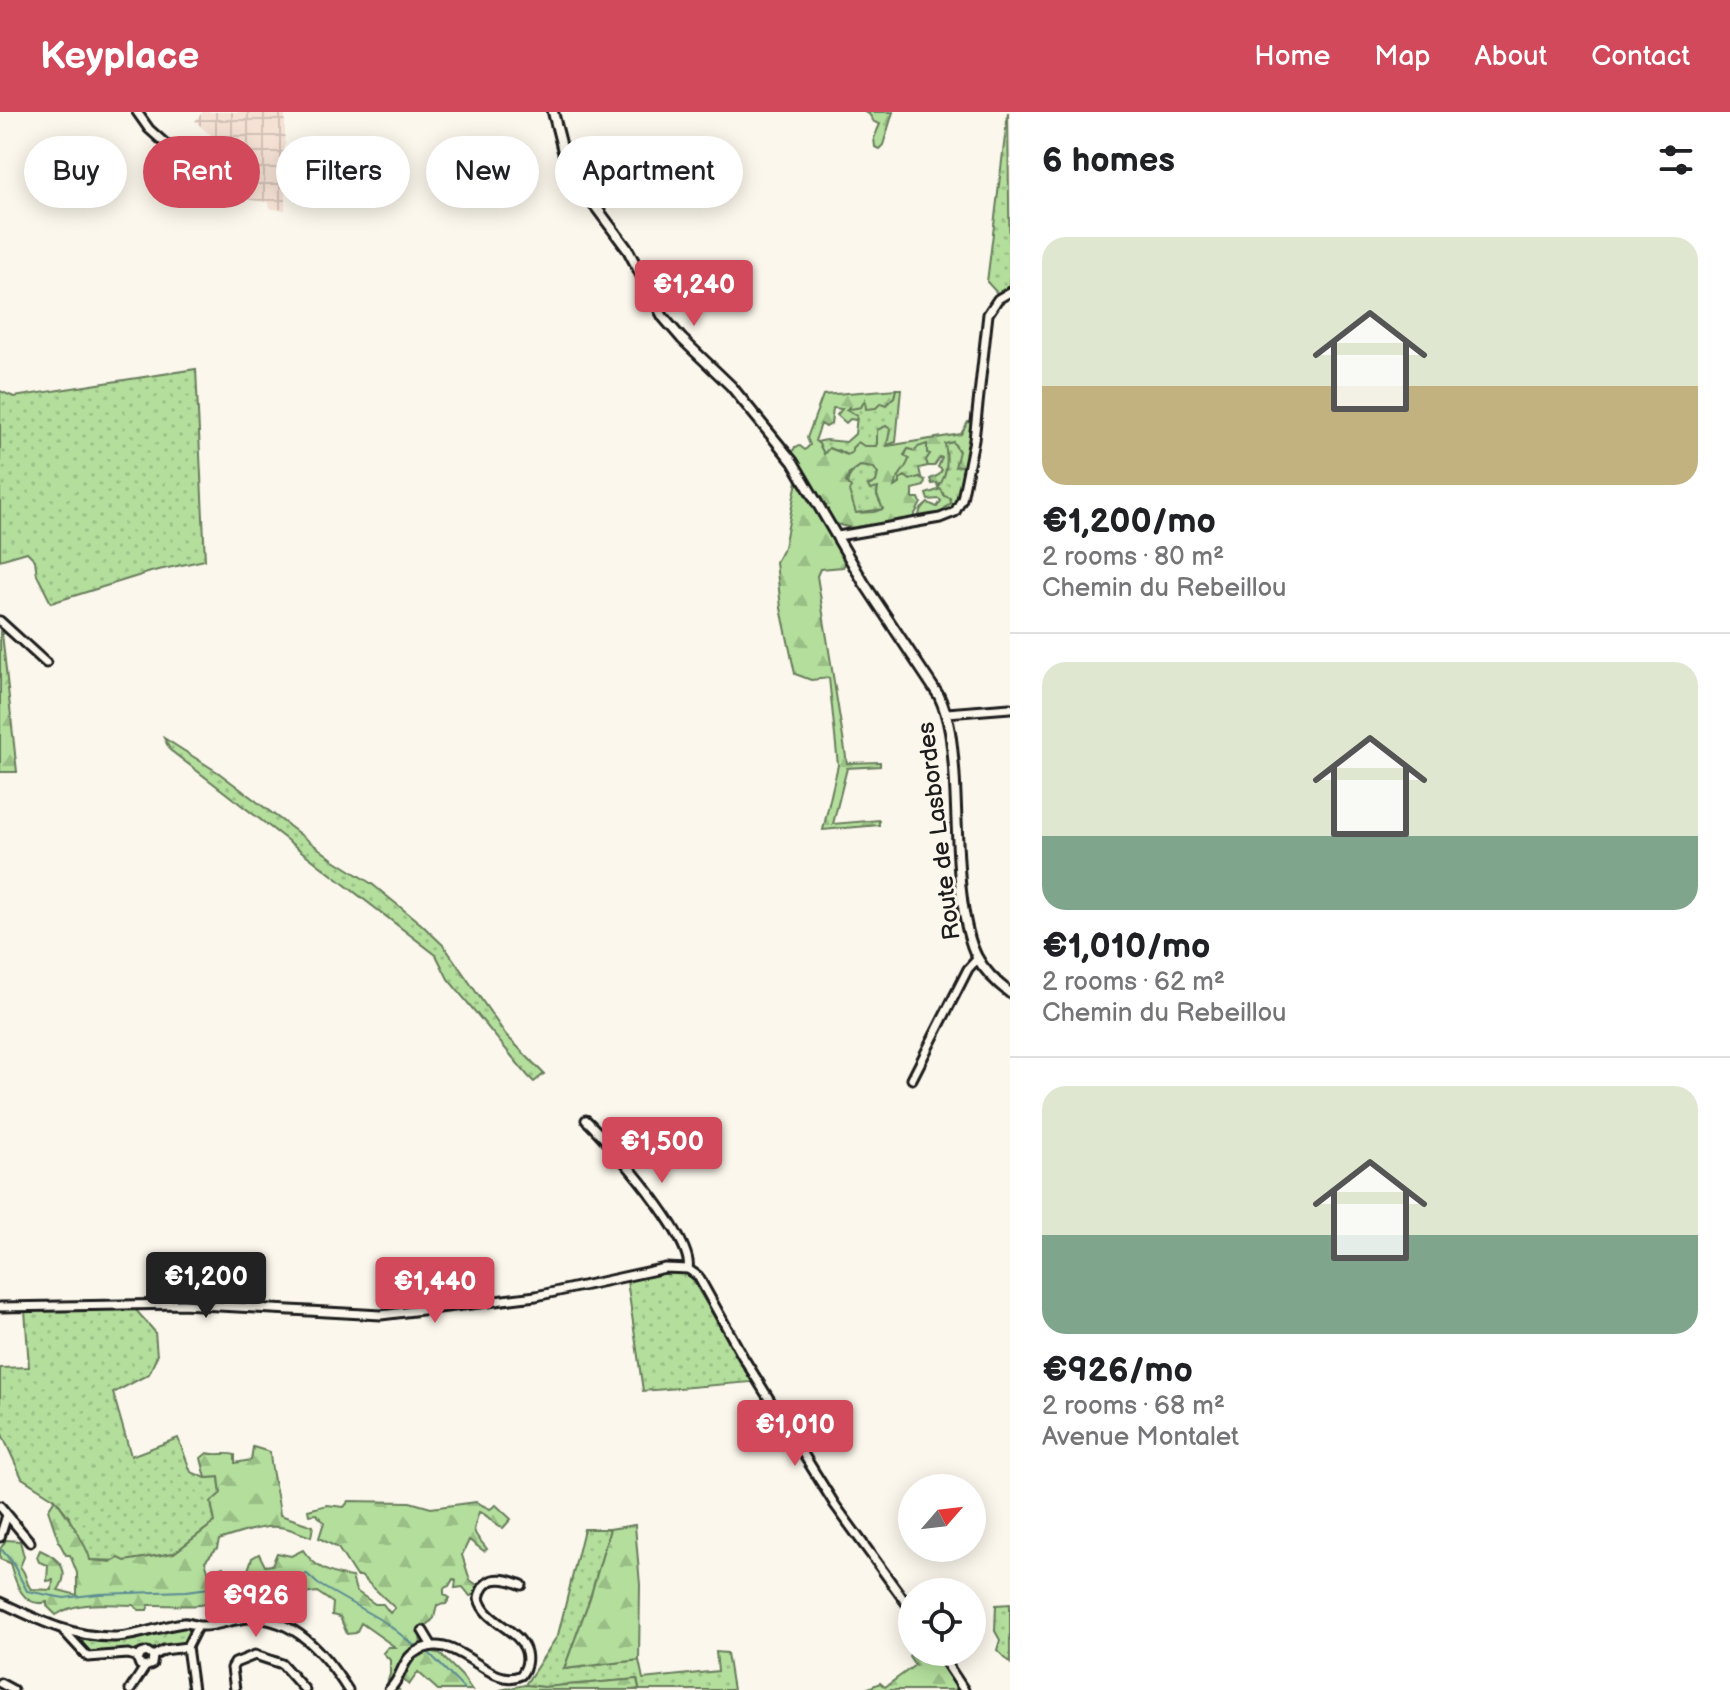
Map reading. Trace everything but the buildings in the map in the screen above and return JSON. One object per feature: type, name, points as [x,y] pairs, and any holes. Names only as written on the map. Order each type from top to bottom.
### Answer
[{"type":"street","points":[[137,112],[157,136]]},
{"type":"street","name":"Route de Lasbordes","points":[[553,112],[564,155],[573,175],[585,196],[628,250],[663,317],[731,386],[806,482],[869,592],[933,686],[947,713],[952,742],[964,910],[969,937],[990,975],[1010,993]]},
{"type":"street","points":[[838,536],[940,518],[959,508],[974,440],[988,314],[993,304],[1010,292]]},
{"type":"street","points":[[0,621],[46,663]]},
{"type":"street","points":[[947,713],[1010,708]]},
{"type":"street","points":[[912,1079],[968,969],[978,958]]},
{"type":"street","points":[[586,1120],[621,1156],[675,1230],[689,1260],[688,1269]]},
{"type":"street","points":[[0,1307],[182,1304],[381,1315],[516,1299],[665,1268],[688,1269],[698,1276],[739,1350],[840,1513],[898,1592]]},
{"type":"street","points":[[0,1506],[30,1542]]},
{"type":"street","points":[[0,1537],[7,1515]]},
{"type":"street","points":[[499,1686],[512,1683],[522,1674],[526,1652],[514,1635],[484,1612],[480,1591],[495,1578],[509,1579],[522,1585]]},
{"type":"street","points":[[0,1602],[64,1631],[115,1637],[183,1622],[197,1627],[249,1618],[283,1624],[314,1645],[348,1690]]},
{"type":"street","points":[[193,1690],[187,1647],[197,1627]]},
{"type":"street","points":[[64,1631],[88,1657],[128,1654],[138,1657]]},
{"type":"street","points":[[423,1631],[432,1646]]},
{"type":"street","points":[[389,1690],[408,1657],[432,1646],[443,1646],[455,1653],[481,1679]]},
{"type":"street","points":[[153,1656],[164,1650],[187,1647]]},
{"type":"street","points":[[138,1657],[144,1652],[153,1656]]},
{"type":"street","points":[[235,1690],[232,1668],[235,1663],[255,1655],[282,1664],[305,1690]]},
{"type":"street","points":[[130,1690],[145,1667],[152,1664],[153,1656]]},
{"type":"street","points":[[138,1657],[140,1665],[145,1667]]},
{"type":"street","points":[[948,1666],[964,1690]]},
{"type":"street","points":[[0,1683],[13,1690]]},
{"type":"shaded area","points":[[203,112],[285,112],[285,136],[276,136],[276,208],[285,210],[271,209],[268,202],[260,201],[260,136],[212,136],[195,121]]},
{"type":"green space","points":[[864,112],[893,112],[879,149],[875,147],[874,138],[880,124]]},
{"type":"green space","points":[[1008,112],[1010,288],[998,294],[987,282]]},
{"type":"green space","points":[[196,369],[205,560],[154,571],[51,603],[37,575],[35,560],[27,552],[0,560],[0,391],[14,397]]},
{"type":"green space","points":[[896,389],[901,389],[896,442],[847,455],[838,450],[824,454],[817,442],[846,442],[855,434],[857,416],[846,410],[866,400],[866,408],[894,397]]},
{"type":"green space","points":[[896,389],[894,397],[886,405],[881,403],[876,408],[866,409],[865,400],[861,407],[849,407],[846,410],[857,416],[856,420],[850,419],[846,423],[837,415],[842,409],[833,408],[831,424],[826,427],[821,424],[815,441],[824,454],[829,448],[847,455],[858,442],[864,446],[877,446],[877,430],[886,426],[890,429],[887,446],[961,434],[968,422],[975,422],[967,465],[955,467],[959,451],[953,442],[945,444],[946,467],[938,487],[930,479],[942,470],[938,467],[942,458],[934,466],[928,466],[926,460],[930,454],[927,453],[927,444],[915,451],[908,449],[904,455],[909,459],[908,463],[894,487],[905,476],[910,480],[919,477],[925,480],[924,486],[913,489],[913,498],[919,498],[921,503],[911,521],[862,528],[835,523],[792,453],[795,447],[805,450],[810,445],[807,438],[823,395]],"holes":[[[860,466],[874,468],[878,474],[876,482],[868,486],[870,490],[878,488],[877,495],[883,509],[856,513],[849,491],[851,488],[846,482],[849,474]]]},
{"type":"green space","points":[[953,442],[967,465],[959,500],[945,514],[946,506],[938,487],[945,443]]},
{"type":"green space","points":[[927,444],[931,454],[926,460],[928,466],[919,468],[921,477],[910,480],[905,477],[893,487],[908,448]]},
{"type":"green space","points":[[860,466],[874,467],[878,474],[876,483],[869,485],[878,488],[877,495],[883,509],[855,513],[847,487],[850,477]]},
{"type":"green space","points":[[803,478],[835,544],[844,552],[847,561],[843,567],[820,569],[817,576],[847,763],[880,762],[880,766],[847,768],[833,824],[879,820],[879,825],[823,830],[838,765],[829,678],[811,680],[795,674],[781,608],[776,562],[784,547],[797,481]]},
{"type":"green space","points":[[941,489],[951,503],[944,509],[945,514],[919,517],[920,510],[928,503],[937,507],[941,501],[928,500],[926,494]]},
{"type":"green space","points":[[1,624],[17,772],[0,772]]},
{"type":"green space","points":[[164,738],[219,773],[334,860],[372,884],[421,924],[444,946],[506,1035],[544,1074],[534,1082],[528,1076],[448,979],[436,955],[170,750]]},
{"type":"green space","points":[[676,1271],[691,1277],[752,1382],[643,1391],[627,1281]]},
{"type":"green space","points":[[135,1309],[155,1332],[157,1356],[149,1374],[113,1393],[131,1456],[178,1438],[191,1472],[206,1478],[219,1477],[221,1494],[211,1502],[215,1522],[174,1553],[125,1561],[89,1560],[70,1526],[69,1517],[55,1499],[22,1478],[0,1430],[0,1368],[29,1367],[25,1310]]},
{"type":"green space","points":[[253,1447],[270,1452],[280,1515],[313,1526],[311,1537],[286,1528],[272,1527],[249,1530],[219,1540],[217,1548],[205,1561],[209,1573],[223,1567],[232,1582],[245,1579],[252,1558],[259,1554],[265,1566],[272,1565],[277,1553],[291,1556],[303,1550],[324,1569],[352,1577],[356,1591],[375,1604],[383,1604],[390,1613],[395,1608],[361,1576],[356,1576],[338,1548],[319,1538],[324,1522],[316,1514],[309,1515],[308,1510],[327,1505],[344,1507],[349,1501],[410,1502],[431,1508],[476,1502],[490,1509],[496,1505],[511,1519],[503,1528],[479,1512],[475,1532],[487,1549],[484,1551],[469,1540],[462,1555],[470,1580],[480,1587],[476,1594],[470,1596],[463,1587],[455,1588],[456,1580],[453,1579],[444,1588],[444,1594],[450,1598],[446,1604],[437,1605],[434,1618],[420,1633],[421,1645],[441,1655],[472,1690],[438,1690],[418,1672],[409,1685],[397,1670],[393,1681],[399,1690],[385,1690],[390,1660],[383,1653],[388,1647],[395,1647],[361,1623],[356,1633],[347,1634],[340,1617],[332,1615],[333,1603],[317,1592],[287,1593],[272,1607],[266,1605],[274,1593],[252,1596],[233,1618],[226,1620],[225,1612],[237,1598],[221,1605],[215,1605],[213,1601],[191,1606],[149,1605],[147,1610],[139,1610],[133,1605],[83,1605],[56,1615],[47,1602],[32,1602],[26,1598],[10,1563],[0,1559],[0,1549],[6,1540],[20,1541],[24,1557],[20,1567],[29,1586],[31,1589],[52,1590],[53,1580],[47,1581],[48,1565],[39,1562],[37,1557],[40,1550],[61,1566],[64,1576],[58,1590],[77,1595],[77,1573],[70,1555],[66,1555],[59,1542],[48,1510],[55,1499],[81,1539],[90,1560],[112,1562],[119,1558],[125,1561],[174,1553],[215,1522],[211,1502],[221,1493],[219,1477],[206,1478],[201,1458],[207,1453],[235,1455],[235,1463],[251,1460]]},
{"type":"green space","points":[[635,1525],[640,1585],[639,1660],[564,1669],[590,1598],[610,1529]]},
{"type":"green space","points":[[584,1529],[610,1529],[590,1598],[564,1669],[639,1660],[643,1679],[718,1671],[716,1652],[727,1653],[733,1690],[632,1690],[639,1689],[637,1679],[544,1687],[525,1685],[558,1635]]},
{"type":"green space","points":[[1010,1604],[1010,1663],[997,1650],[1000,1640],[995,1631],[996,1605]]},
{"type":"green space","points":[[184,1625],[191,1631],[182,1645],[94,1655],[82,1646],[87,1638]]},
{"type":"green space","points":[[914,1666],[943,1666],[959,1690],[864,1690],[880,1683],[885,1687]]},
{"type":"green space","points":[[637,1679],[639,1689],[632,1690],[500,1690],[525,1685],[544,1687]]},
{"type":"waterway","points":[[2,1550],[27,1591],[64,1598],[233,1585]]},
{"type":"waterway","points":[[247,1581],[307,1574],[318,1584],[386,1623],[415,1646]]},
{"type":"waterway","points":[[429,1653],[465,1690]]}]
